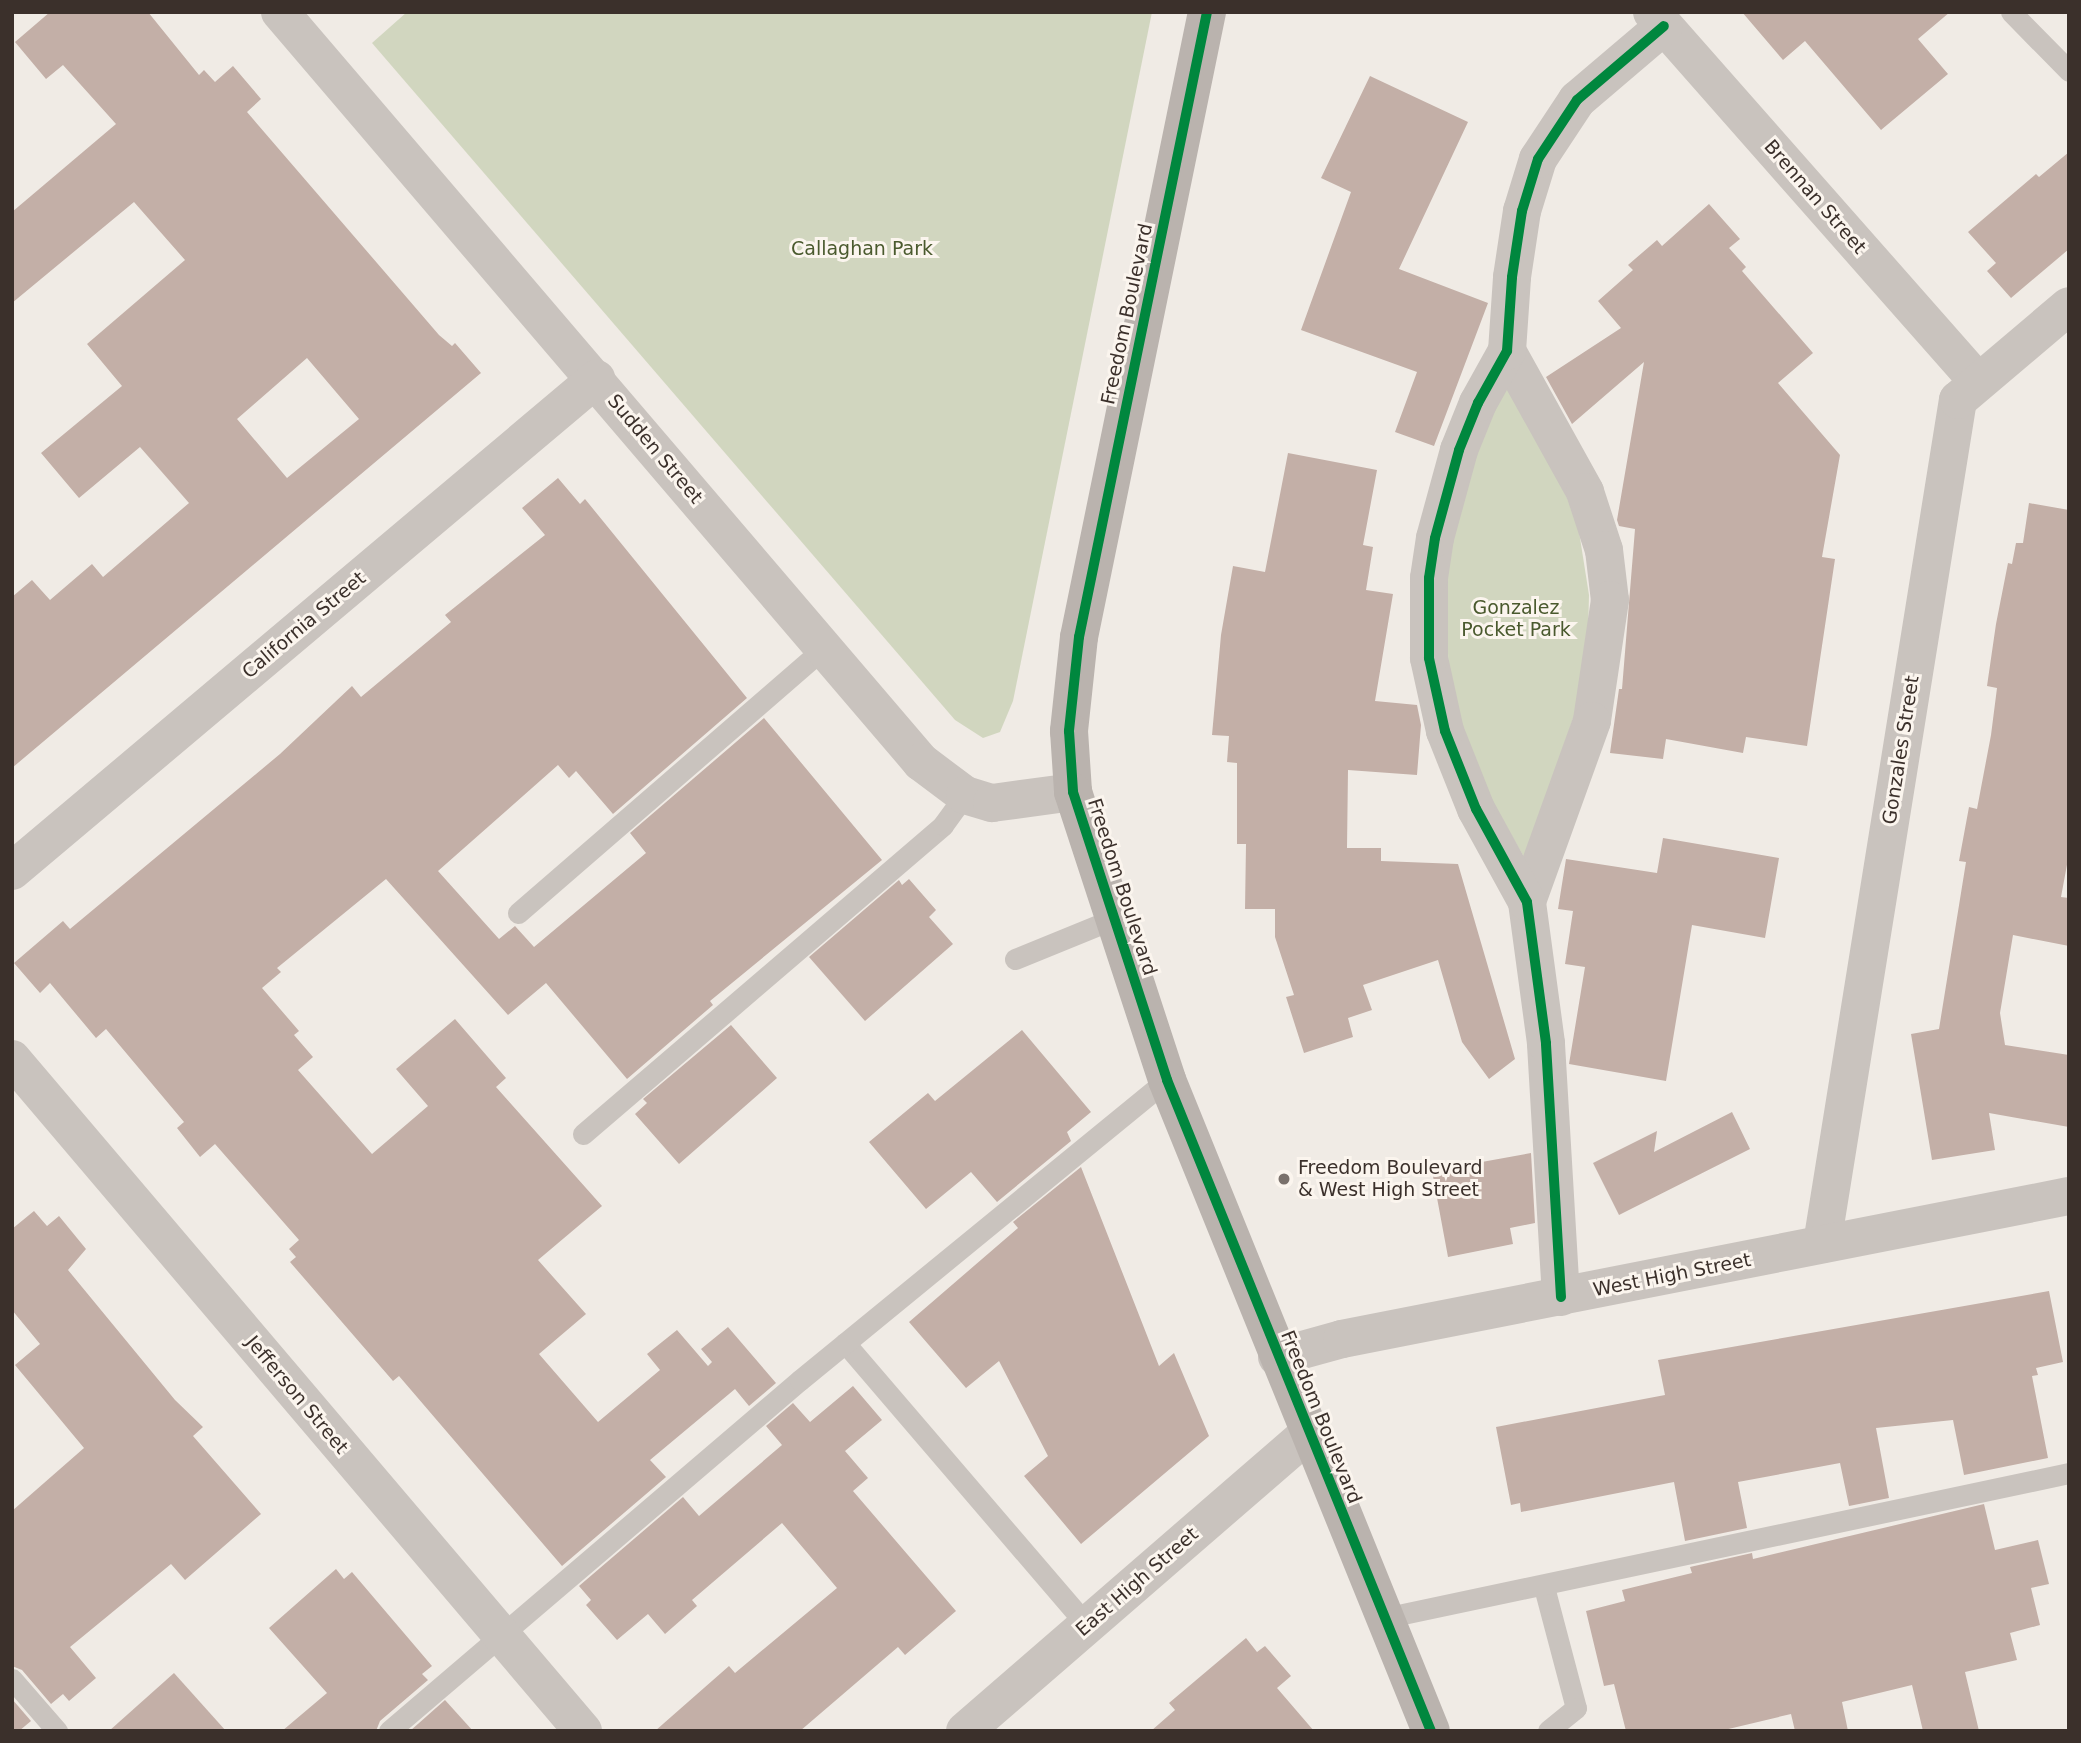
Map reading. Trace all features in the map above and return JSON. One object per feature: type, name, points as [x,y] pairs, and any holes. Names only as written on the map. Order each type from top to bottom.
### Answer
[{"type":"main road","name":"Freedom Boulevard","points":[[1207,12],[1079,637],[1069,731],[1073,792],[1167,1080],[1277,1357],[1431,1731]]},
{"type":"street","name":"Sudden Street","points":[[280,12],[921,762],[965,795],[992,803],[1073,792]]},
{"type":"street","points":[[1561,1297],[1546,1043],[1527,902],[1458,769],[1436,698],[1427,620],[1435,538],[1444,497],[1478,403],[1507,351],[1516,251],[1538,159],[1577,100],[1658,19]]},
{"type":"street","name":"Brennan Street","points":[[1658,19],[1978,382]]},
{"type":"street","name":"Gonzales Street","points":[[1822,1244],[1958,400],[2069,306]]},
{"type":"street","points":[[1507,351],[1586,492],[1604,550],[1610,600],[1592,721],[1527,902]]},
{"type":"street","name":"California Street","points":[[12,871],[596,379]]},
{"type":"street","name":"Jefferson Street","points":[[12,1059],[583,1731]]},
{"type":"street","name":"West High Street","points":[[1277,1357],[1342,1339],[2069,1196]]},
{"type":"street","name":"East High Street","points":[[965,1731],[1309,1433]]},
{"type":"lane","points":[[2011,12],[2069,71]]},
{"type":"lane","points":[[518,913],[823,649]]},
{"type":"lane","points":[[583,1134],[943,825],[965,795]]},
{"type":"lane","points":[[1015,959],[1113,919]]},
{"type":"lane","points":[[389,1731],[845,1343],[1167,1080]]},
{"type":"lane","points":[[845,1343],[1087,1625]]},
{"type":"lane","points":[[1384,1618],[1544,1587],[2069,1473]]},
{"type":"lane","points":[[1544,1587],[1576,1708],[1548,1731]]},
{"type":"lane","points":[[12,1678],[57,1731]]},
{"type":"green space","name":"Callaghan Park","points":[[407,12],[1152,12],[1013,701],[1000,732],[983,738],[955,720],[372,43]]},
{"type":"green space","name":"Gonzalez Pocket Park","points":[[1506,379],[1522,403],[1577,519],[1589,595],[1588,635],[1577,707],[1525,859],[1478,776],[1449,683],[1445,565],[1463,487]]},
{"type":"building","points":[[50,12],[148,12],[199,75],[204,70],[215,82],[233,66],[261,99],[247,112],[439,335],[452,346],[455,343],[481,373],[12,768],[12,597],[32,580],[50,600],[92,564],[103,577],[189,503],[140,447],[79,498],[41,453],[122,386],[87,344],[185,260],[134,202],[12,303],[12,212],[116,124],[63,65],[46,79],[15,42]],"holes":[[[307,358],[359,419],[287,478],[237,419]]]},
{"type":"building","points":[[1742,12],[1950,12],[1918,39],[1948,74],[1881,130],[1805,41],[1783,60]]},
{"type":"building","points":[[1370,76],[1468,122],[1399,269],[1488,303],[1434,446],[1395,432],[1417,372],[1301,330],[1351,192],[1321,178]]},
{"type":"building","points":[[2069,152],[2069,249],[2011,298],[1987,271],[1996,263],[1968,232],[2036,174],[2039,177]]},
{"type":"building","points":[[1709,204],[1740,239],[1729,248],[1746,267],[1742,271],[1813,353],[1778,383],[1840,455],[1822,557],[1835,559],[1807,746],[1746,737],[1743,753],[1666,739],[1663,759],[1610,753],[1619,689],[1622,689],[1635,529],[1619,526],[1617,520],[1644,362],[1572,424],[1546,377],[1621,328],[1598,301],[1633,270],[1628,265],[1657,240],[1662,246]]},
{"type":"building","points":[[1288,453],[1377,470],[1363,545],[1373,547],[1366,590],[1393,594],[1375,701],[1417,705],[1421,725],[1417,775],[1348,770],[1347,848],[1381,848],[1381,861],[1458,864],[1515,1059],[1489,1079],[1462,1042],[1438,960],[1363,985],[1372,1010],[1348,1018],[1353,1037],[1304,1053],[1286,997],[1294,995],[1275,937],[1275,909],[1245,909],[1246,844],[1237,844],[1237,763],[1227,762],[1229,736],[1212,735],[1221,635],[1233,566],[1265,572]]},
{"type":"building","points":[[558,478],[580,504],[585,499],[747,698],[613,814],[576,771],[569,778],[558,765],[438,871],[499,939],[515,926],[534,947],[646,853],[630,833],[764,718],[882,860],[710,1001],[713,1005],[627,1079],[546,983],[508,1015],[386,879],[277,968],[281,972],[262,988],[299,1031],[294,1035],[313,1057],[298,1070],[372,1154],[428,1106],[396,1069],[455,1019],[506,1078],[496,1087],[602,1206],[538,1260],[586,1314],[539,1354],[598,1422],[660,1370],[647,1354],[677,1330],[708,1366],[712,1362],[701,1349],[728,1327],[776,1383],[749,1406],[735,1389],[650,1460],[666,1477],[562,1566],[399,1376],[393,1381],[290,1262],[296,1257],[289,1249],[299,1240],[215,1144],[200,1157],[177,1128],[184,1122],[106,1029],[96,1038],[50,983],[40,993],[14,963],[63,921],[70,929],[280,754],[352,686],[361,697],[451,622],[445,615],[545,535],[522,508]]},
{"type":"building","points":[[2029,503],[2069,510],[2069,854],[2061,897],[2069,898],[2069,946],[2013,935],[2000,1013],[2005,1045],[2069,1055],[2069,1127],[1989,1113],[1995,1150],[1932,1160],[1911,1034],[1939,1029],[1966,862],[1959,861],[1969,807],[1977,809],[1991,735],[1997,688],[1987,686],[1996,624],[2008,563],[2012,564],[2016,543],[2023,543]]},
{"type":"building","points":[[1663,838],[1779,858],[1765,938],[1692,925],[1666,1081],[1569,1064],[1585,967],[1565,964],[1573,911],[1558,909],[1566,859],[1657,873]]},
{"type":"building","points":[[909,879],[936,910],[929,917],[953,944],[865,1021],[809,957],[899,880],[902,885]]},
{"type":"building","points":[[731,1025],[777,1078],[679,1164],[635,1114],[647,1103],[643,1099]]},
{"type":"building","points":[[1022,1030],[1091,1112],[1067,1132],[1071,1141],[997,1202],[971,1172],[926,1209],[869,1142],[928,1093],[935,1101]]},
{"type":"building","points":[[1732,1112],[1750,1149],[1619,1215],[1593,1163],[1657,1131],[1654,1152]]},
{"type":"building","points":[[1531,1153],[1535,1223],[1510,1228],[1513,1244],[1448,1257],[1432,1171]]},
{"type":"building","points":[[1081,1167],[1159,1366],[1174,1353],[1209,1436],[1081,1544],[1024,1476],[1048,1456],[999,1361],[966,1388],[909,1322],[1018,1228],[1013,1222]]},
{"type":"building","points":[[34,1211],[47,1226],[59,1216],[86,1249],[68,1270],[175,1400],[203,1427],[193,1436],[261,1514],[185,1580],[171,1564],[70,1647],[96,1678],[69,1701],[63,1694],[51,1704],[22,1670],[12,1666],[12,1511],[84,1448],[15,1365],[40,1344],[12,1310],[12,1229]]},
{"type":"building","points":[[2049,1291],[2063,1362],[2036,1368],[2038,1375],[2032,1376],[2048,1458],[1964,1475],[1953,1420],[1876,1428],[1889,1498],[1849,1506],[1840,1463],[1738,1482],[1747,1528],[1685,1541],[1674,1482],[1521,1512],[1520,1503],[1511,1505],[1496,1427],[1665,1395],[1658,1360]]},
{"type":"building","points":[[853,1386],[882,1420],[845,1451],[868,1478],[853,1491],[956,1611],[905,1655],[898,1647],[800,1731],[655,1731],[729,1666],[735,1673],[837,1588],[782,1523],[692,1600],[697,1606],[665,1634],[648,1614],[617,1640],[586,1605],[591,1600],[579,1586],[683,1497],[699,1516],[782,1445],[766,1426],[793,1403],[810,1422]]},
{"type":"building","points":[[1984,1504],[1995,1550],[2038,1540],[2049,1584],[2031,1588],[2040,1625],[2010,1633],[2017,1660],[1965,1672],[1979,1731],[1923,1731],[1912,1685],[1842,1702],[1848,1731],[1795,1731],[1791,1714],[1720,1731],[1626,1731],[1614,1684],[1604,1686],[1586,1611],[1625,1601],[1622,1590],[1692,1573],[1690,1567],[1752,1553],[1753,1559]]},
{"type":"building","points":[[336,1569],[344,1579],[352,1572],[432,1666],[422,1674],[428,1680],[380,1721],[376,1731],[282,1731],[327,1693],[269,1628]]},
{"type":"building","points":[[1246,1638],[1257,1652],[1265,1646],[1291,1676],[1277,1688],[1314,1731],[1151,1731],[1175,1710],[1169,1703]]},
{"type":"building","points":[[174,1673],[226,1731],[109,1731]]},
{"type":"building","points":[[12,1699],[31,1721],[19,1731],[12,1731]]},
{"type":"building","points":[[445,1700],[473,1731],[410,1731]]},
{"type":"cycle path","points":[[1207,12],[1079,637],[1069,731],[1073,792],[1167,1080],[1431,1731]]},
{"type":"cycle path","points":[[1561,1297],[1546,1043],[1527,902],[1476,809],[1445,731],[1429,658],[1429,578],[1435,538],[1459,450],[1478,403],[1507,351],[1512,277],[1522,211],[1538,159],[1577,100],[1664,26]]},
{"type":"place","name":"Freedom Boulevard & West High Street","points":[[1284,1179]]}]
